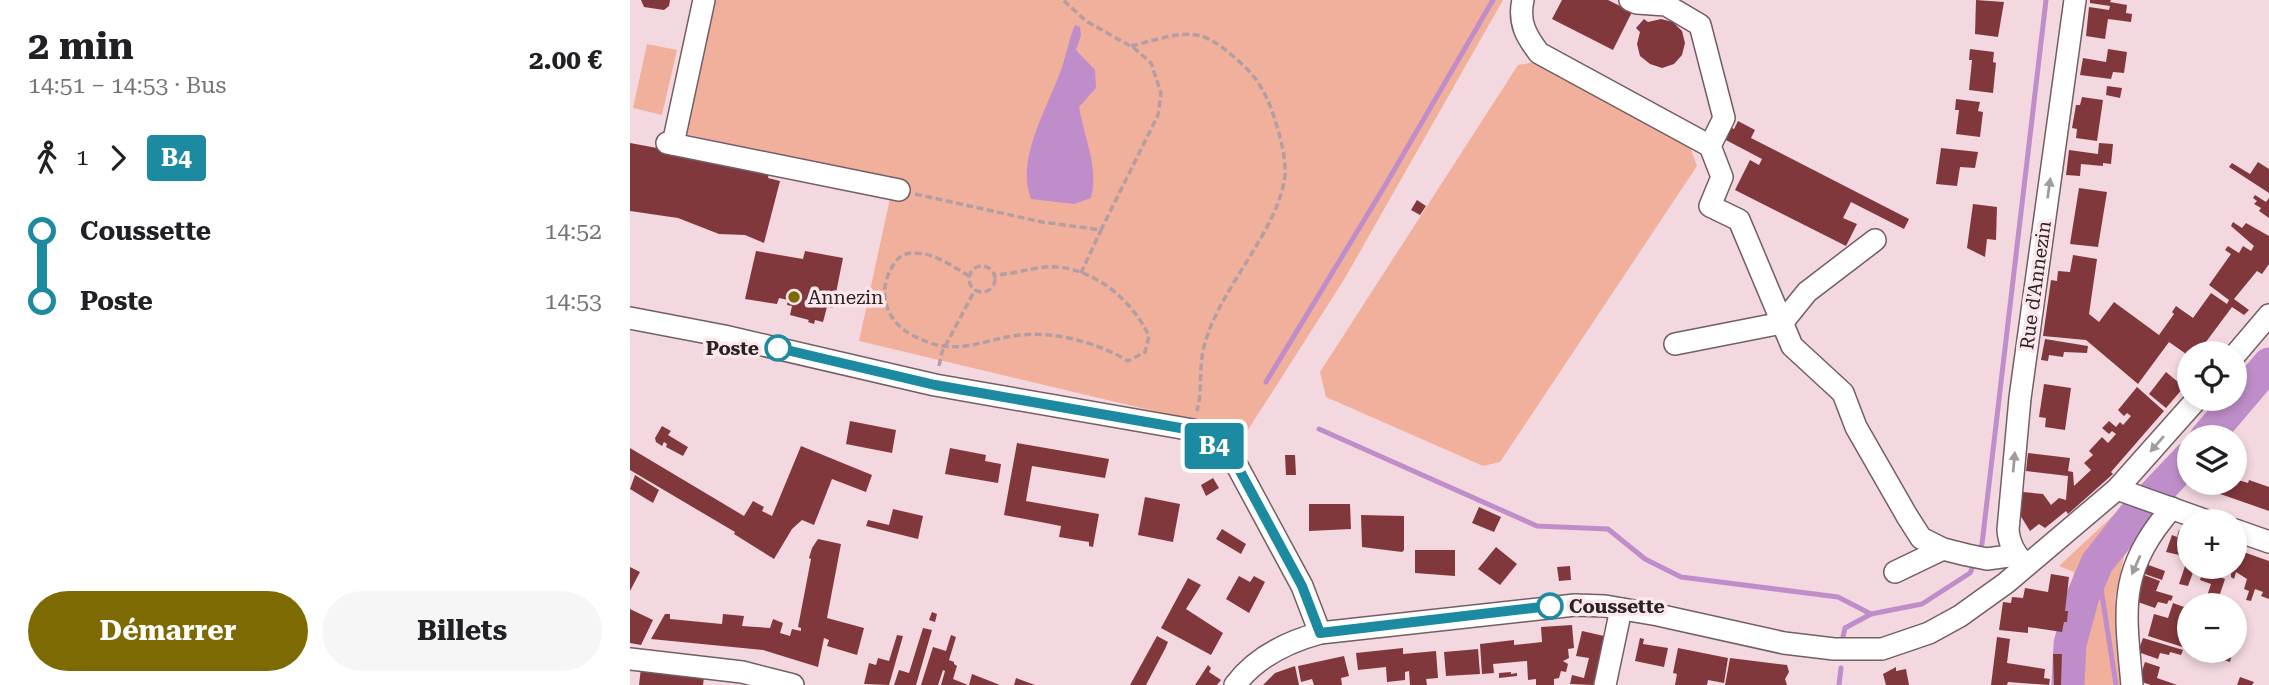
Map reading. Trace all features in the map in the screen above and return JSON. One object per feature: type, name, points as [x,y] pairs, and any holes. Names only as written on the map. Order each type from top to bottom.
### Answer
[{"type":"street","points":[[704,0],[670,143],[900,190]]},
{"type":"street","points":[[1523,0],[1520,12],[1524,33],[1539,53],[1710,146],[1722,177],[1710,206],[1740,220],[1792,346],[1843,393],[1856,427],[1922,538],[1943,550],[1977,557],[2021,560]]},
{"type":"street","points":[[1630,0],[1667,5],[1700,25],[1724,118],[1710,146]]},
{"type":"street","name":"Rue d'Annezin","points":[[2021,560],[2009,539],[2008,530],[2020,398],[2075,0]]},
{"type":"street","points":[[1675,344],[1782,323],[1807,292],[1875,240]]},
{"type":"street","points":[[2247,341],[2269,315]]},
{"type":"street","points":[[630,318],[724,336],[935,385],[1192,430],[1234,460],[1302,586],[1320,633]]},
{"type":"street","points":[[1234,685],[1272,652],[1294,640],[1320,633],[1550,606],[1621,609],[1784,643],[1834,649],[1882,649],[1929,633],[1960,616],[2006,583],[2021,560],[2123,491],[2187,411]]},
{"type":"street","points":[[2123,491],[2177,510]]},
{"type":"street","points":[[2132,685],[2126,620],[2128,587],[2135,563],[2169,507]]},
{"type":"street","points":[[2247,534],[2269,542]]},
{"type":"street","points":[[1895,572],[1943,550]]},
{"type":"street","points":[[1605,685],[1621,609]]},
{"type":"street","points":[[630,659],[742,673],[793,685]]},
{"type":"path","points":[[1063,0],[1086,21],[1131,46],[1151,63],[1161,93],[1158,115],[1136,154],[1081,273]]},
{"type":"path","points":[[1131,46],[1185,33],[1199,34],[1224,47],[1259,81],[1269,102],[1282,145],[1285,174],[1280,197],[1224,297],[1205,342],[1200,369],[1202,394],[1192,430]]},
{"type":"path","points":[[900,190],[1042,222],[1101,230]]},
{"type":"path","points":[[969,275],[918,253],[905,254],[897,259],[882,290],[888,309],[898,326],[912,335],[945,347],[971,347],[1021,335],[1051,335],[1115,353],[1128,361],[1145,352],[1149,336],[1126,300],[1081,273],[1072,269],[1047,267],[995,275]]},
{"type":"path","points":[[977,266],[990,268],[995,275],[993,288],[986,292],[975,290],[970,285],[969,275],[977,266]]},
{"type":"path","points":[[935,385],[945,347],[975,290]]},
{"type":"shaded area","points":[[714,0],[1503,0],[1345,278],[1246,433],[859,341],[894,180],[685,134]]},
{"type":"shaded area","points":[[1075,25],[1080,27],[1081,35],[1076,50],[1095,70],[1096,88],[1079,107],[1092,163],[1091,198],[1074,204],[1031,199],[1027,183],[1030,150]]},
{"type":"shaded area","points":[[647,44],[677,50],[662,115],[633,108]]},
{"type":"shaded area","points":[[1537,62],[1690,147],[1697,166],[1500,462],[1483,466],[1326,397],[1320,372],[1518,65]]},
{"type":"shaded area","points":[[2117,512],[2145,528],[2124,556],[2115,598],[2126,685],[2066,685],[2068,629],[2072,629],[2072,609],[2068,607],[2074,572],[2059,566]]},
{"type":"building","points":[[641,0],[670,0],[669,6],[664,10],[644,7]]},
{"type":"building","points":[[1562,0],[1608,0],[1632,12],[1613,50],[1552,19]]},
{"type":"building","points":[[1976,0],[2004,2],[1998,37],[1975,34]]},
{"type":"building","points":[[2090,0],[2111,0],[2110,2],[2127,5],[2126,13],[2132,14],[2131,22],[2108,19],[2105,39],[2086,36],[2089,7],[2109,10],[2110,6],[2090,3]]},
{"type":"building","points":[[1644,19],[1648,22],[1661,19],[1673,22],[1682,31],[1685,43],[1682,55],[1674,64],[1662,68],[1650,64],[1640,56],[1637,44],[1640,32],[1636,28]]},
{"type":"building","points":[[1970,49],[1994,52],[1993,62],[1996,63],[1993,93],[1969,90],[1972,60],[1969,60]]},
{"type":"building","points":[[2108,49],[2127,52],[2124,73],[2113,72],[2111,79],[2080,75],[2083,58],[2106,62]]},
{"type":"building","points":[[2107,86],[2122,88],[2120,98],[2106,95]]},
{"type":"building","points":[[2082,97],[2103,100],[2097,141],[2076,138],[2077,129],[2072,128],[2076,105],[2080,105]]},
{"type":"building","points":[[1956,99],[1980,102],[1978,111],[1983,112],[1980,137],[1956,134],[1959,110],[1955,110]]},
{"type":"building","points":[[1738,121],[1755,130],[1751,138],[1909,219],[1904,229],[1851,202],[1843,218],[1857,224],[1846,246],[1735,190],[1750,160],[1759,165],[1762,159],[1724,139],[1730,127],[1734,129]]},
{"type":"building","points":[[630,143],[770,169],[768,178],[780,181],[764,243],[745,235],[719,234],[678,218],[630,211]]},
{"type":"building","points":[[2099,143],[2113,144],[2111,164],[2081,164],[2080,176],[2066,175],[2069,150],[2098,154]]},
{"type":"building","points":[[1941,148],[1978,152],[1975,168],[1960,167],[1957,186],[1936,184]]},
{"type":"building","points":[[2258,162],[2269,169],[2269,193],[2229,167],[2232,163],[2250,174]]},
{"type":"building","points":[[2079,188],[2107,192],[2098,247],[2070,244]]},
{"type":"building","points":[[2255,195],[2266,202],[2269,198],[2269,218],[2254,204],[2257,201],[2253,198]]},
{"type":"building","points":[[1417,200],[1426,206],[1420,215],[1411,210]]},
{"type":"building","points":[[1973,204],[1997,207],[1996,240],[1987,239],[1985,257],[1967,248]]},
{"type":"building","points":[[2233,222],[2242,228],[2246,223],[2269,236],[2269,264],[2262,274],[2257,271],[2234,299],[2249,310],[2244,315],[2232,307],[2207,341],[2177,341],[2177,348],[2169,342],[2138,384],[2086,340],[2043,336],[2051,280],[2057,281],[2058,271],[2070,272],[2073,255],[2097,259],[2089,314],[2099,322],[2114,302],[2159,335],[2174,314],[2172,312],[2176,306],[2193,318],[2211,293],[2227,304],[2229,300],[2209,285],[2231,254],[2225,250],[2228,246],[2239,253],[2243,246],[2251,251],[2254,246],[2231,226]]},
{"type":"building","points":[[756,251],[803,259],[805,251],[843,258],[833,308],[827,307],[823,322],[815,320],[814,324],[790,315],[792,306],[787,305],[788,300],[779,298],[777,304],[745,299]]},
{"type":"building","points":[[2045,339],[2088,346],[2087,353],[2064,352],[2063,357],[2049,355],[2048,361],[2041,360]]},
{"type":"building","points":[[2166,372],[2177,381],[2177,395],[2166,408],[2149,394]]},
{"type":"building","points":[[2044,384],[2071,388],[2065,430],[2045,427],[2046,418],[2039,417]]},
{"type":"building","points":[[2137,387],[2164,411],[2111,472],[2113,474],[2068,514],[2066,511],[2045,528],[2039,524],[2030,531],[2020,515],[2023,492],[2043,494],[2051,505],[2059,498],[2066,500],[2068,476],[2026,471],[2028,453],[2070,458],[2068,471],[2073,472],[2074,486],[2091,470],[2084,463],[2093,455],[2089,451],[2102,437],[2108,443],[2116,434],[2112,431],[2109,434],[2102,428],[2109,421],[2116,427],[2120,422],[2123,425],[2131,416],[2127,413],[2124,416],[2118,410]]},
{"type":"building","points":[[850,421],[896,430],[892,453],[846,444]]},
{"type":"building","points":[[662,426],[671,431],[668,435],[688,447],[683,456],[666,447],[664,442],[662,446],[656,442],[655,438]]},
{"type":"building","points":[[1017,443],[1109,459],[1105,478],[1032,466],[1026,501],[1099,514],[1093,547],[1089,546],[1089,542],[1059,537],[1061,526],[1004,515]]},
{"type":"building","points":[[801,446],[872,475],[866,492],[832,479],[814,525],[802,520],[792,529],[774,559],[734,534],[735,532],[630,470],[630,448],[744,516],[753,501],[764,507],[762,511],[772,516]]},
{"type":"building","points":[[950,448],[986,455],[985,461],[1001,464],[998,483],[945,474]]},
{"type":"building","points":[[1285,455],[1295,455],[1296,475],[1286,475]]},
{"type":"building","points":[[635,475],[659,490],[653,503],[630,489]]},
{"type":"building","points":[[1213,478],[1219,488],[1206,496],[1201,485]]},
{"type":"building","points":[[2249,480],[2269,487],[2269,511],[2223,495],[2247,495]]},
{"type":"building","points":[[1145,497],[1180,504],[1173,542],[1138,535]]},
{"type":"building","points":[[1309,504],[1350,504],[1351,529],[1309,531]]},
{"type":"building","points":[[1479,507],[1501,517],[1494,532],[1472,523]]},
{"type":"building","points":[[893,509],[923,516],[918,539],[866,526],[868,520],[889,525]]},
{"type":"building","points":[[1361,515],[1404,516],[1404,550],[1402,552],[1362,547]]},
{"type":"building","points":[[1222,529],[1246,544],[1241,554],[1216,539]]},
{"type":"building","points":[[2172,535],[2177,537],[2177,554],[2166,552]]},
{"type":"building","points":[[818,539],[841,544],[827,618],[864,628],[857,655],[827,646],[829,640],[824,638],[818,667],[763,650],[651,639],[665,614],[670,614],[670,619],[722,624],[723,614],[744,616],[742,626],[770,628],[773,619],[783,623],[780,633],[790,636],[792,629],[801,631],[798,627],[811,559],[809,558]]},
{"type":"building","points":[[1496,547],[1517,564],[1500,585],[1478,569]]},
{"type":"building","points":[[1415,550],[1455,550],[1455,576],[1415,573]]},
{"type":"building","points":[[2247,553],[2269,561],[2269,599],[2261,596],[2263,592],[2255,589],[2251,601],[2247,600],[2249,591],[2244,589],[2247,579]]},
{"type":"building","points":[[2143,563],[2165,571],[2162,580],[2139,572]]},
{"type":"building","points":[[1570,566],[1571,580],[1559,581],[1557,567]]},
{"type":"building","points":[[630,567],[640,572],[630,591]]},
{"type":"building","points":[[2051,574],[2069,577],[2065,611],[2068,611],[2067,622],[2064,622],[2062,632],[2028,627],[2028,633],[1999,630],[2003,602],[2011,603],[2012,597],[2023,598],[2025,588],[2048,592]]},
{"type":"building","points":[[2144,575],[2160,581],[2156,591],[2173,596],[2171,601],[2167,604],[2158,602],[2155,608],[2135,601]]},
{"type":"building","points":[[1239,576],[1250,582],[1254,576],[1265,582],[1249,613],[1226,599]]},
{"type":"building","points":[[1188,578],[1201,585],[1186,609],[1223,633],[1211,655],[1161,628]]},
{"type":"building","points":[[2181,579],[2191,579],[2188,586],[2179,584]]},
{"type":"building","points":[[2225,579],[2220,593],[2208,593],[2211,584],[2200,580]]},
{"type":"building","points":[[2173,603],[2177,604],[2177,645],[2148,636],[2154,614],[2168,618]]},
{"type":"building","points":[[630,609],[653,620],[641,645],[630,643]]},
{"type":"building","points":[[932,612],[937,614],[935,622],[929,620]]},
{"type":"building","points":[[1572,625],[1574,648],[1568,649],[1569,658],[1563,661],[1568,664],[1566,672],[1561,671],[1559,678],[1554,679],[1554,685],[1536,685],[1536,679],[1528,680],[1527,661],[1493,664],[1494,673],[1482,674],[1480,644],[1514,640],[1514,645],[1542,642],[1541,627]]},
{"type":"building","points":[[923,628],[932,630],[916,685],[894,685],[899,670],[909,673]]},
{"type":"building","points":[[1582,631],[1604,636],[1593,685],[1570,684],[1572,675],[1584,678],[1589,658],[1576,656]]},
{"type":"building","points":[[897,635],[903,636],[889,685],[864,684],[869,663],[876,665],[878,658],[889,661]]},
{"type":"building","points":[[951,635],[956,637],[949,660],[957,666],[953,679],[968,685],[941,685],[945,671],[943,670],[938,685],[921,685],[933,647],[946,651]]},
{"type":"building","points":[[1157,636],[1168,642],[1146,685],[1130,685]]},
{"type":"building","points":[[1997,637],[2010,639],[2007,663],[2045,669],[2044,678],[2050,679],[2049,685],[2008,682],[2007,685],[1991,685]]},
{"type":"building","points":[[1640,638],[1644,639],[1643,644],[1668,648],[1664,667],[1635,661]]},
{"type":"building","points":[[2143,638],[2177,648],[2177,654],[2160,653],[2158,659],[2138,652]]},
{"type":"building","points":[[1403,648],[1403,654],[1436,651],[1438,678],[1426,679],[1427,685],[1410,685],[1409,671],[1405,672],[1405,680],[1387,682],[1386,667],[1358,670],[1356,653]]},
{"type":"building","points":[[1678,648],[1728,658],[1724,683],[1708,680],[1707,685],[1675,685],[1677,674],[1673,673]]},
{"type":"building","points":[[1478,649],[1480,674],[1446,676],[1444,652]]},
{"type":"building","points":[[2053,654],[2062,654],[2061,685],[2054,685]]},
{"type":"building","points":[[1344,656],[1349,676],[1341,678],[1342,685],[1314,685],[1312,679],[1301,682],[1298,666]]},
{"type":"building","points":[[1730,658],[1787,665],[1787,685],[1725,685]]},
{"type":"building","points":[[2145,662],[2160,667],[2157,678],[2177,685],[2151,685],[2139,681]]},
{"type":"building","points":[[1208,665],[1211,668],[1209,672],[1221,680],[1217,685],[1195,685]]},
{"type":"building","points":[[1295,666],[1299,685],[1263,685],[1275,673]]},
{"type":"building","points":[[1896,667],[1896,671],[1906,669],[1909,685],[1886,685],[1883,674]]},
{"type":"building","points":[[641,668],[704,677],[703,685],[639,685]]},
{"type":"building","points":[[1499,673],[1517,673],[1517,676],[1499,678]]},
{"type":"building","points":[[972,674],[1000,685],[969,685]]},
{"type":"building","points":[[2240,677],[2254,682],[2252,685],[2237,685]]},
{"type":"building","points":[[1016,678],[1035,685],[1014,685]]},
{"type":"waterway","points":[[1266,382],[1493,0]]},
{"type":"waterway","points":[[1978,552],[1982,544],[2046,0]]},
{"type":"waterway","points":[[2217,425],[2269,364]]},
{"type":"waterway","points":[[1319,429],[1537,526],[1608,529],[1645,559],[1681,577],[1838,597],[1871,614]]},
{"type":"waterway","points":[[2068,685],[2070,644],[2083,596],[2097,563],[2134,516],[2177,471]]},
{"type":"waterway","points":[[1842,641],[1845,628],[1871,614],[1922,604],[1970,573],[1975,562]]},
{"type":"waterway","points":[[2097,563],[2116,685]]},
{"type":"waterway","points":[[1839,685],[1841,668]]},
{"type":"bus line","name":"B4","points":[[778,348],[935,385],[1192,430],[1234,460],[1302,586],[1320,633],[1550,606]]},
{"type":"place","name":"Annezin","points":[[794,297]]},
{"type":"place","name":"Poste","points":[[778,348]]},
{"type":"place","name":"Coussette","points":[[1550,606]]}]
